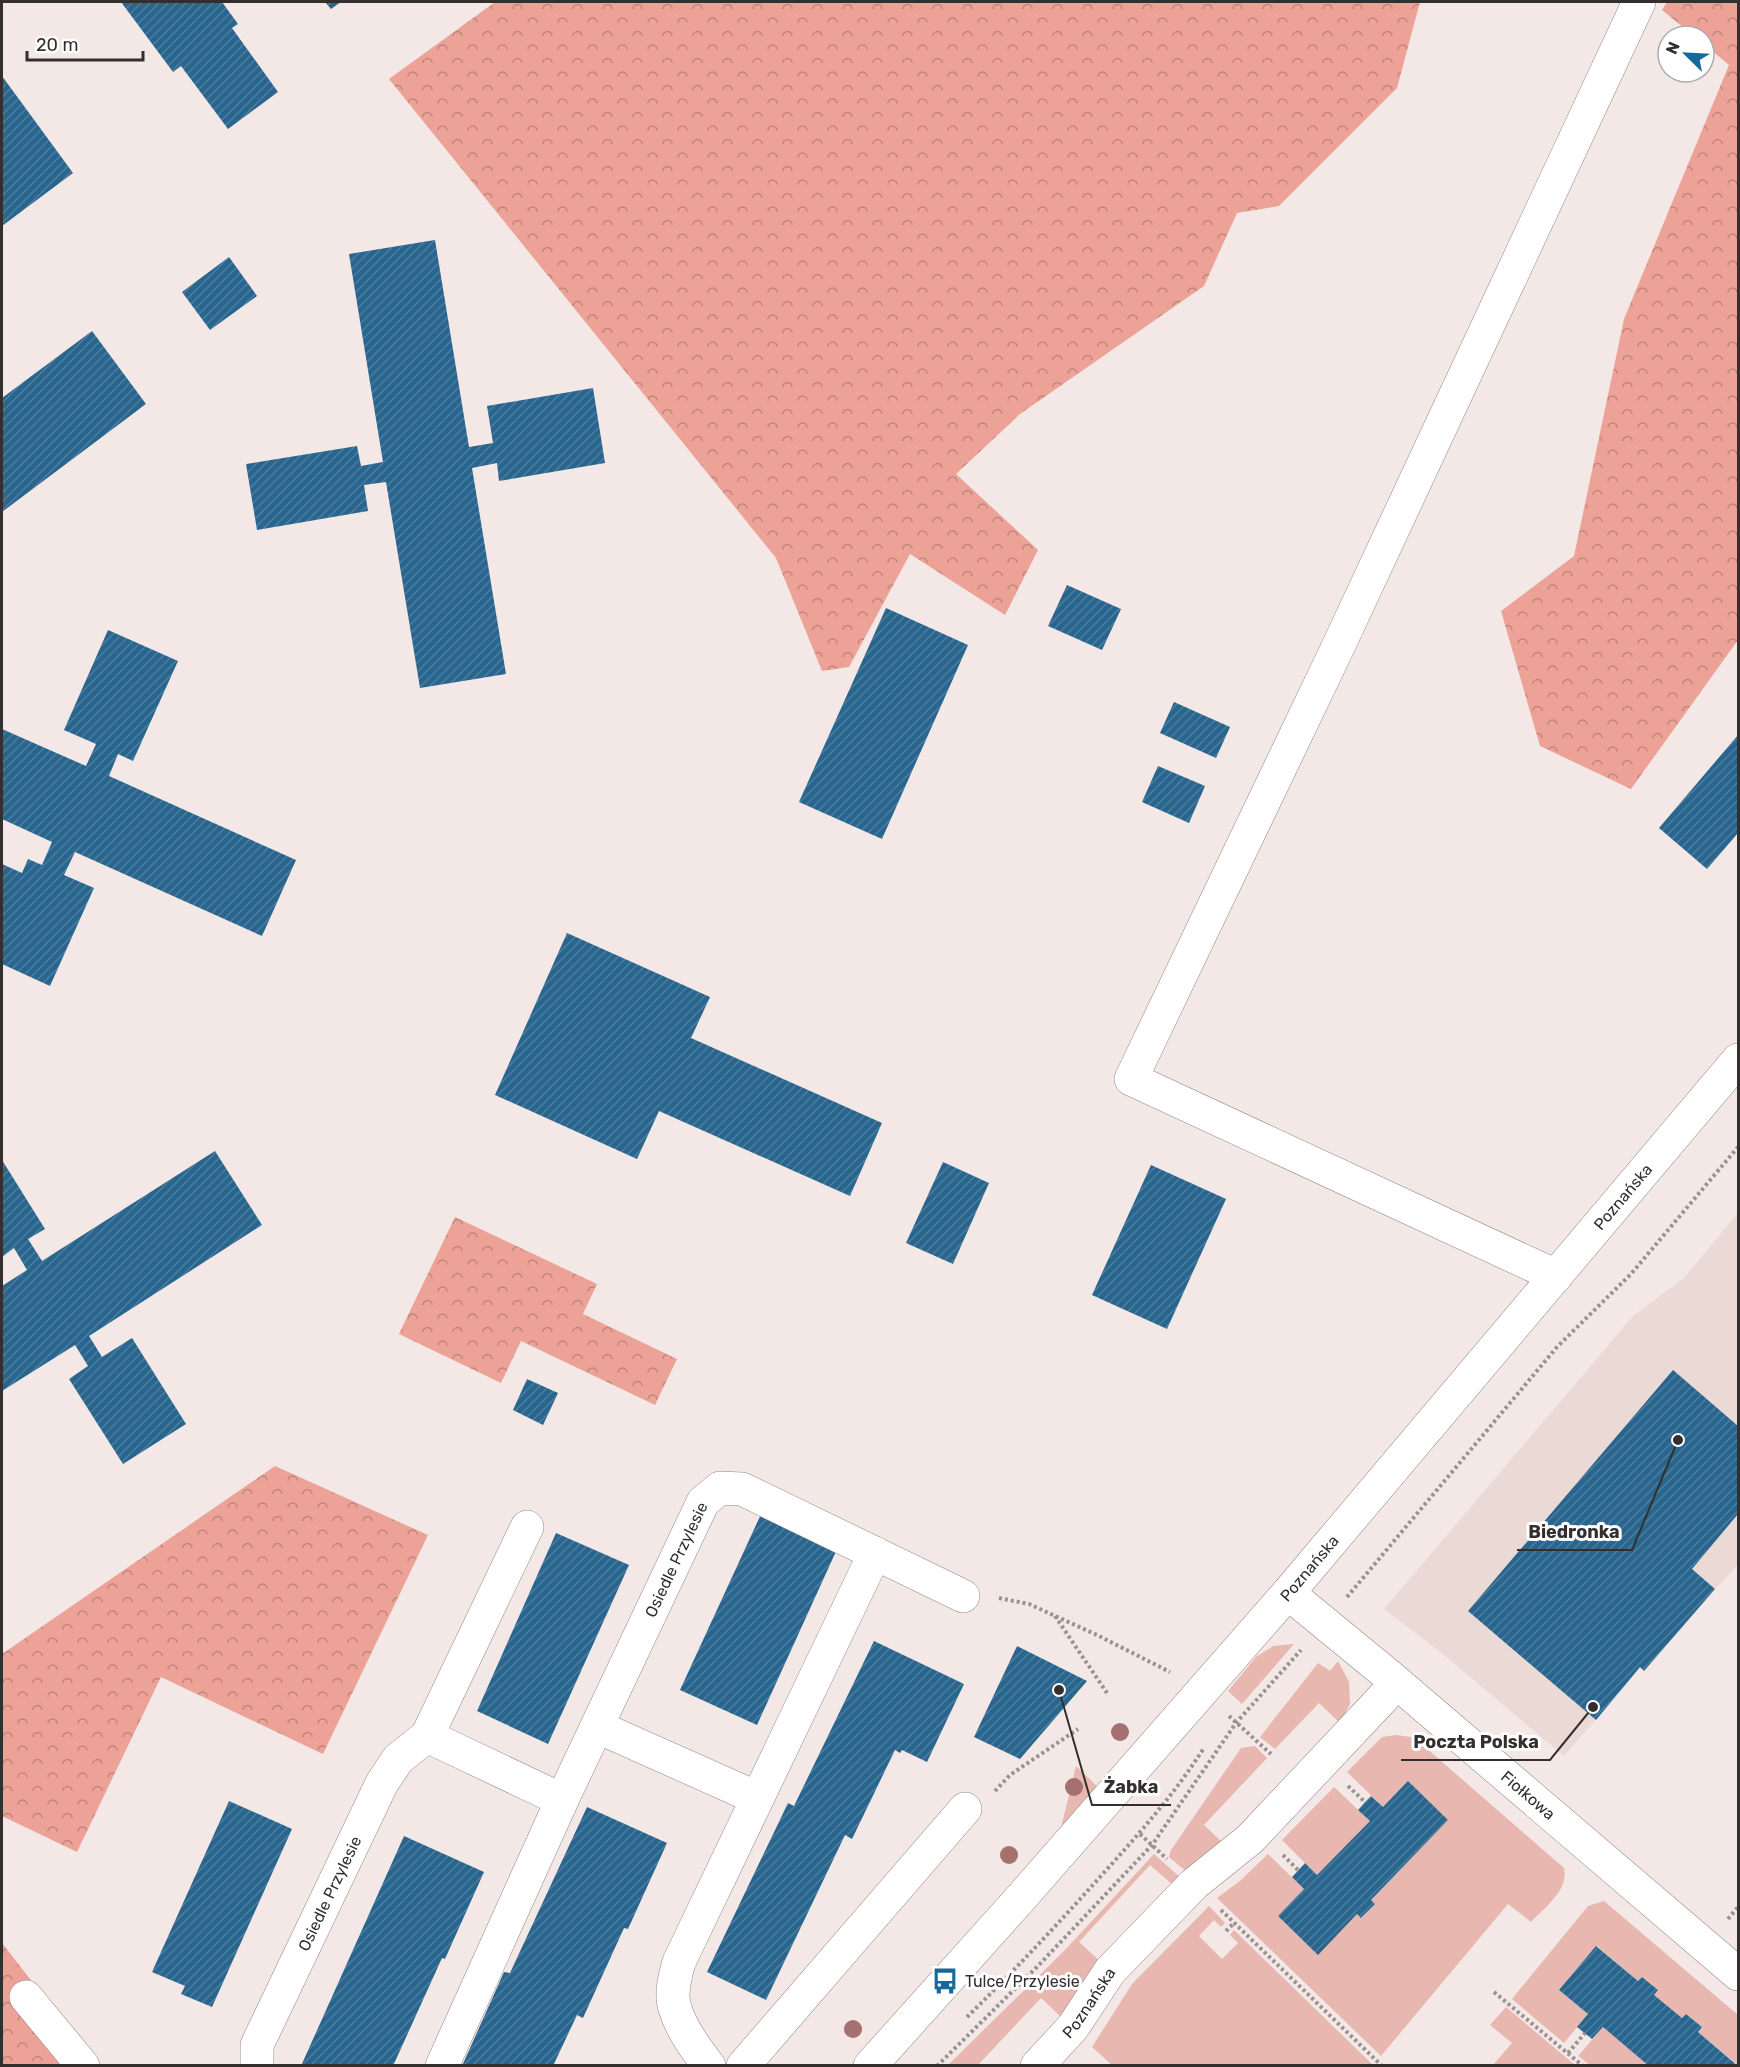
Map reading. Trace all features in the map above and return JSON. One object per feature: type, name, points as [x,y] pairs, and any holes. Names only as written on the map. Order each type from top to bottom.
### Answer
[{"type":"street","points":[[1556,1275],[1131,1079],[1337,649],[1639,2]]},
{"type":"street","name":"Poznańska","points":[[870,2066],[1288,1593],[1738,1060]]},
{"type":"street","name":"Osiedle Przylesie","points":[[442,2066],[562,1800],[703,1502],[720,1488],[742,1489],[963,1596]]},
{"type":"street","name":"Osiedle Przylesie","points":[[257,2066],[257,2045],[382,1783],[398,1759],[427,1736],[527,1527]]},
{"type":"street","points":[[709,2066],[694,2045],[674,2007],[674,1979],[679,1962],[875,1554]]},
{"type":"street","name":"Fiołkowa","points":[[1288,1593],[1738,1974]]},
{"type":"street","name":"Poznańska","points":[[1037,2066],[1073,2027],[1110,1971],[1194,1884],[1250,1839],[1396,1684]]},
{"type":"street","points":[[598,1727],[757,1798]]},
{"type":"street","points":[[427,1736],[562,1800]]},
{"type":"street","points":[[743,2066],[965,1809]]},
{"type":"street","points":[[27,1997],[83,2066]]},
{"type":"path","points":[[1685,1211],[1738,1147]]},
{"type":"path","points":[[963,1596],[984,1595],[1029,1604],[1174,1674],[1202,1692],[1271,1754]]},
{"type":"path","points":[[1054,1616],[1107,1694]]},
{"type":"path","points":[[965,1809],[981,1806],[1010,1775],[1078,1729]]},
{"type":"path","points":[[960,2024],[1028,1957],[1140,1833],[1187,1774],[1206,1744]]},
{"type":"path","points":[[1140,1833],[1382,2066]]},
{"type":"path","points":[[1226,1931],[1234,1923]]},
{"type":"path","points":[[1494,1992],[1583,2066]]},
{"type":"path","points":[[1568,2053],[1585,2033]]},
{"type":"shaded area","points":[[1738,1213],[1738,1565],[1644,1671],[1640,1668],[1564,1756],[1439,1651],[1384,1609],[1633,1316],[1684,1278]]},
{"type":"shaded area","points":[[1294,1644],[1242,1704],[1228,1691],[1256,1657],[1273,1646]]},
{"type":"shaded area","points":[[1338,1661],[1349,1682],[1350,1704],[1340,1723],[1319,1703],[1275,1749],[1260,1737],[1318,1663],[1330,1671]]},
{"type":"shaded area","points":[[1396,1735],[1411,1737],[1425,1747],[1564,1868],[1565,1876],[1555,1898],[1531,1922],[1508,1904],[1381,2056],[1217,1898],[1241,1880],[1268,1854],[1304,1889],[1278,1916],[1318,1954],[1357,1914],[1362,1918],[1375,1904],[1371,1900],[1448,1820],[1408,1782],[1383,1807],[1347,1772],[1382,1737]]},
{"type":"shaded area","points":[[1255,1746],[1267,1758],[1204,1825],[1225,1845],[1187,1872],[1169,1857],[1171,1850],[1241,1748]]},
{"type":"shaded area","points":[[1076,1766],[1097,1786],[1061,1828]]},
{"type":"shaded area","points":[[1334,1787],[1370,1821],[1317,1875],[1282,1840]]},
{"type":"shaded area","points":[[1154,1854],[1181,1878],[1173,1885],[1150,1865],[1079,1942],[1101,1962],[1061,2017],[1041,1998],[978,2065],[947,2066],[1064,1951]]},
{"type":"shaded area","points":[[1604,1901],[1738,2015],[1738,2065],[1698,2032],[1702,2027],[1686,2014],[1682,2018],[1654,1995],[1658,1990],[1642,1977],[1638,1981],[1597,1946],[1559,1990],[1588,2014],[1564,2043],[1512,1999],[1588,1906]]},
{"type":"shaded area","points":[[1209,1906],[1225,1923],[1221,1927],[1214,1920],[1199,1936],[1222,1959],[1238,1943],[1230,1935],[1234,1930],[1373,2065],[1112,2065],[1092,2047],[1132,1984]]},
{"type":"shaded area","points":[[1506,2007],[1575,2065],[1493,2065],[1512,2043],[1490,2025]]},
{"type":"shaded area","points":[[1603,2027],[1649,2065],[1590,2065],[1578,2056]]},
{"type":"green space","points":[[495,2],[1420,2],[1397,88],[1279,206],[1237,213],[1204,286],[1020,414],[956,474],[1038,550],[1005,615],[910,554],[849,667],[822,671],[776,558],[389,79]]},
{"type":"green space","points":[[1667,2],[1738,2],[1738,640],[1631,789],[1540,746],[1501,611],[1574,556],[1624,319],[1729,65],[1716,54],[1716,24],[1679,24],[1662,10]]},
{"type":"green space","points":[[455,1217],[597,1284],[583,1314],[677,1359],[655,1405],[521,1341],[501,1383],[399,1334]]},
{"type":"green space","points":[[275,1466],[428,1535],[323,1754],[161,1677],[77,1852],[2,1816],[2,1654]]},
{"type":"green space","points":[[2,1943],[97,2065],[2,2065]]},
{"type":"building","points":[[121,2],[222,2],[238,24],[232,28],[278,92],[228,129],[181,66],[173,72]]},
{"type":"building","points":[[325,2],[341,2],[331,9]]},
{"type":"building","points":[[2,76],[73,173],[2,226]]},
{"type":"building","points":[[435,240],[469,447],[493,443],[487,406],[593,388],[605,463],[499,481],[497,463],[472,468],[506,674],[420,688],[386,482],[364,485],[368,511],[257,530],[246,464],[357,446],[361,466],[383,462],[349,254]]},
{"type":"building","points":[[229,257],[257,296],[210,330],[182,292]]},
{"type":"building","points":[[92,331],[146,404],[2,512],[2,398]]},
{"type":"building","points":[[1067,585],[1121,609],[1102,650],[1048,626]]},
{"type":"building","points":[[886,608],[968,645],[882,839],[799,802]]},
{"type":"building","points":[[108,630],[178,661],[133,761],[118,754],[109,776],[296,860],[262,936],[75,852],[64,875],[94,888],[50,986],[2,964],[2,864],[22,873],[28,859],[42,865],[52,842],[2,819],[2,729],[86,766],[96,744],[64,730]]},
{"type":"building","points":[[1174,702],[1230,727],[1216,758],[1160,733]]},
{"type":"building","points":[[1738,735],[1738,833],[1707,869],[1659,828]]},
{"type":"building","points":[[1158,766],[1205,786],[1189,823],[1142,802]]},
{"type":"building","points":[[567,933],[710,997],[691,1038],[882,1123],[850,1196],[659,1111],[637,1159],[495,1095]]},
{"type":"building","points":[[215,1151],[262,1225],[89,1336],[102,1357],[132,1338],[186,1424],[123,1464],[69,1379],[88,1366],[75,1345],[2,1391],[2,1286],[27,1270],[14,1248],[2,1257],[2,1160],[45,1229],[28,1239],[42,1261]]},
{"type":"building","points":[[943,1162],[989,1183],[953,1264],[906,1243]]},
{"type":"building","points":[[1151,1165],[1226,1199],[1167,1329],[1092,1295]]},
{"type":"building","points":[[1673,1370],[1738,1426],[1738,1514],[1692,1569],[1715,1589],[1644,1671],[1640,1667],[1596,1720],[1468,1611]]},
{"type":"building","points":[[527,1379],[558,1393],[543,1425],[513,1410]]},
{"type":"building","points":[[762,1512],[838,1547],[757,1725],[680,1690]]},
{"type":"building","points":[[556,1533],[629,1565],[548,1744],[477,1711]]},
{"type":"building","points":[[874,1641],[964,1684],[927,1762],[902,1750],[900,1753],[895,1750],[852,1839],[845,1835],[766,2000],[707,1972],[788,1803],[794,1806]]},
{"type":"building","points":[[1017,1646],[1087,1681],[1020,1759],[974,1737]]},
{"type":"building","points":[[1408,1781],[1448,1820],[1371,1900],[1375,1904],[1361,1918],[1357,1914],[1318,1955],[1278,1916],[1304,1889],[1292,1877],[1305,1863],[1317,1875],[1370,1821],[1358,1810],[1365,1802],[1371,1796],[1383,1807]]},
{"type":"building","points":[[229,1801],[292,1829],[212,2007],[181,1994],[185,1986],[152,1972]]},
{"type":"building","points":[[587,1807],[667,1843],[628,1929],[624,1928],[583,2018],[577,2015],[553,2066],[462,2066],[504,1972],[510,1973]]},
{"type":"building","points":[[404,1836],[484,1872],[393,2066],[301,2066]]},
{"type":"building","points":[[1596,1946],[1638,1981],[1642,1977],[1658,1990],[1654,1995],[1682,2018],[1686,2014],[1702,2027],[1698,2032],[1738,2066],[1649,2066],[1603,2027],[1592,2039],[1577,2027],[1588,2014],[1559,1990]]},
{"type":"place","name":"Biedronka","points":[[1678,1440]]},
{"type":"place","name":"Żabka","points":[[1059,1690]]},
{"type":"place","name":"Poczta Polska","points":[[1593,1707]]},
{"type":"place","name":"Tulce/Przylesie","points":[[945,1981]]}]
